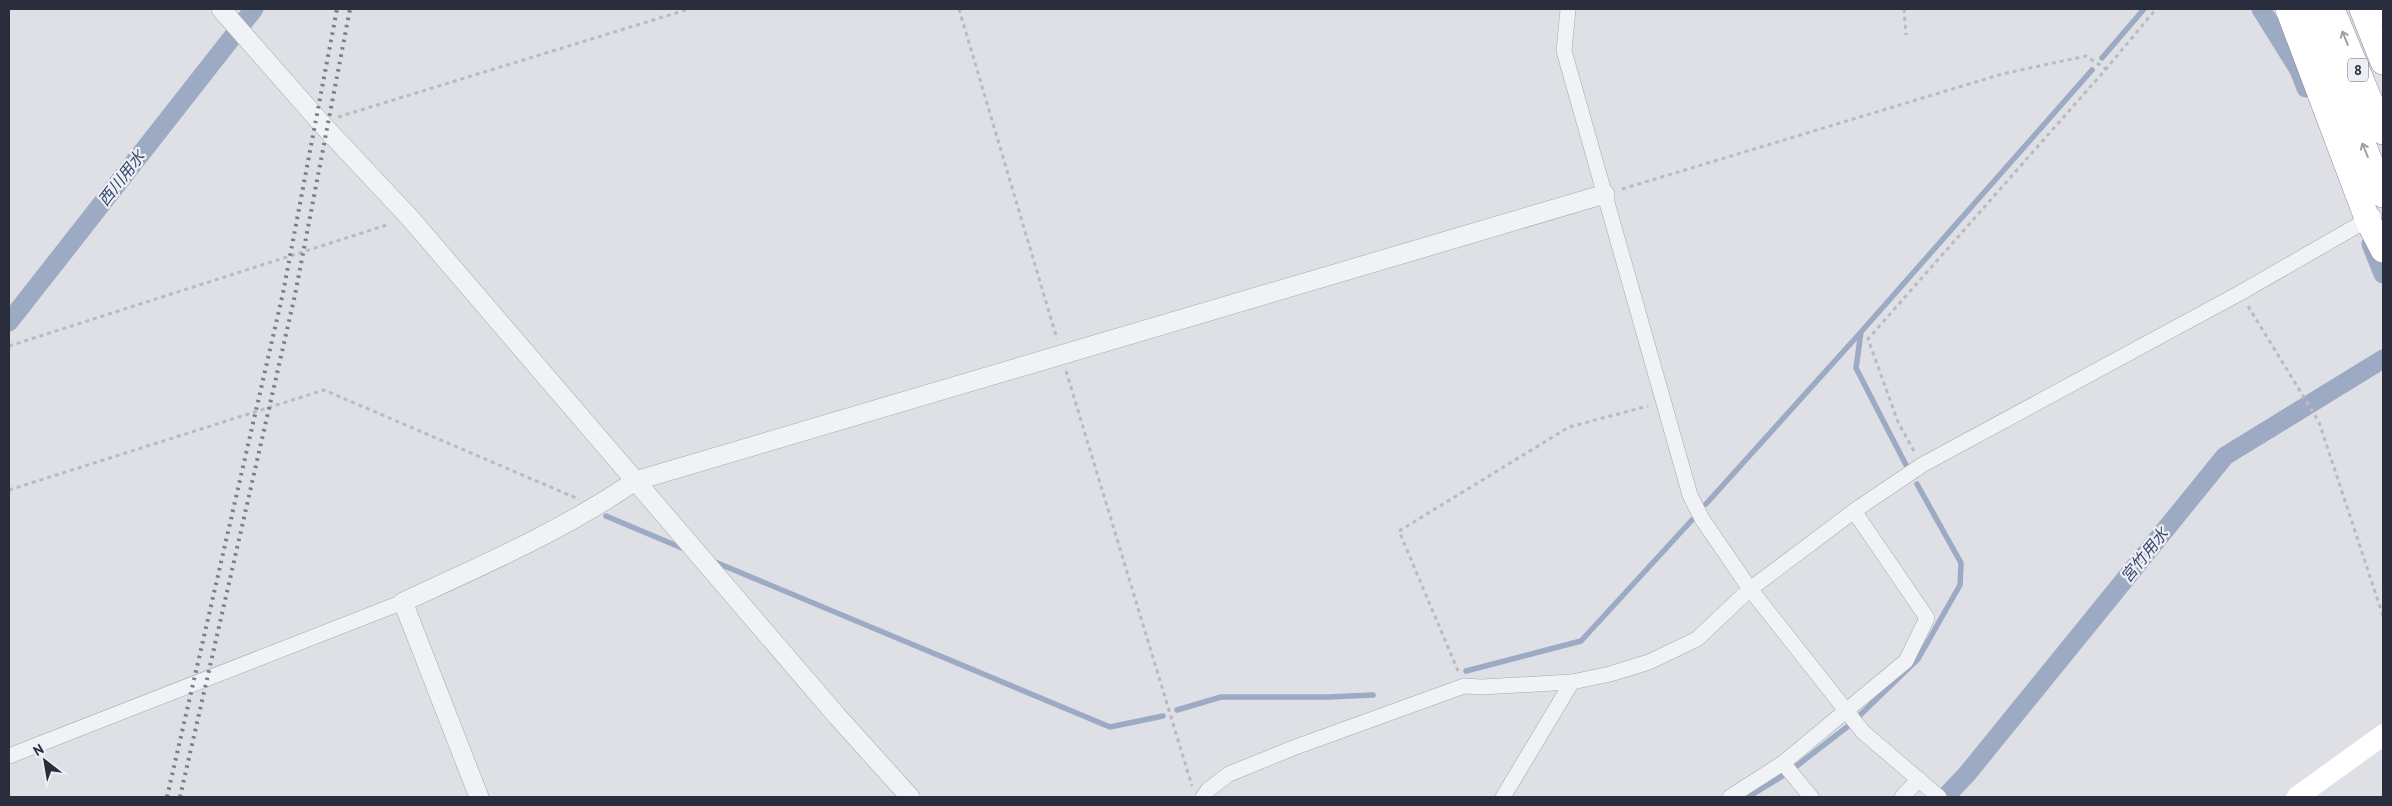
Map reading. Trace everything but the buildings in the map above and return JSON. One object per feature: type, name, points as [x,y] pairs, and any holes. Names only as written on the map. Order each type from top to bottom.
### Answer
[{"type":"highway","points":[[2288,9],[2376,210]]},
{"type":"highway","points":[[2311,9],[2376,210],[2383,250]]},
{"type":"highway","name":"8","points":[[2332,9],[2383,132]]},
{"type":"highway","name":"8","points":[[2362,9],[2383,62]]},
{"type":"main road","points":[[2297,797],[2383,735]]},
{"type":"street","points":[[221,9],[321,123],[410,218],[837,716],[910,797]]},
{"type":"street","points":[[1568,9],[1564,51],[1690,495],[1702,519],[1750,589],[1848,710],[1863,732],[1929,788]]},
{"type":"street","points":[[9,756],[403,602],[539,540],[597,507],[636,481],[1605,194]]},
{"type":"street","points":[[1199,793],[1208,790],[1229,774],[1293,748],[1464,686],[1482,687],[1572,682],[1610,674],[1649,662],[1697,639],[1750,589],[1854,512],[1922,466],[2240,293],[2376,210]]},
{"type":"street","points":[[1730,797],[1783,763],[1906,661],[1926,618],[1854,512]]},
{"type":"street","points":[[403,602],[479,797]]},
{"type":"street","points":[[1503,797],[1572,682]]},
{"type":"street","points":[[1783,763],[1811,797]]},
{"type":"street","points":[[1902,797],[1929,788]]},
{"type":"path","points":[[321,123],[689,9]]},
{"type":"path","points":[[959,9],[1190,781],[1199,793]]},
{"type":"path","points":[[1904,9],[1906,35]]},
{"type":"path","points":[[1922,466],[1898,422],[1868,339],[2106,69],[2156,9]]},
{"type":"path","points":[[1605,194],[2002,74],[2086,56],[2106,69]]},
{"type":"path","points":[[9,346],[410,218]]},
{"type":"path","points":[[2240,293],[2319,422],[2383,616]]},
{"type":"path","points":[[9,490],[324,390],[597,507]]},
{"type":"path","points":[[1464,686],[1399,531],[1568,427],[1664,401]]},
{"type":"waterway","name":"西川用水","points":[[242,24],[254,9]]},
{"type":"waterway","points":[[2102,58],[2144,9]]},
{"type":"waterway","points":[[2261,9],[2299,70],[2306,88]]},
{"type":"waterway","name":"西川用水","points":[[9,322],[234,35]]},
{"type":"waterway","points":[[1906,465],[1856,368],[1861,332],[2092,70]]},
{"type":"waterway","points":[[2371,244],[2383,274]]},
{"type":"waterway","points":[[1706,504],[1861,332]]},
{"type":"waterway","name":"宮竹用水","points":[[1945,797],[1967,774],[2225,456],[2383,359]]},
{"type":"waterway","points":[[1857,718],[1918,659],[1960,585],[1961,563],[1917,484]]},
{"type":"waterway","points":[[606,516],[682,548]]},
{"type":"waterway","points":[[1466,671],[1581,641],[1692,520]]},
{"type":"waterway","points":[[715,562],[1110,727],[1163,716]]},
{"type":"waterway","points":[[1177,710],[1221,697],[1373,695]]},
{"type":"waterway","points":[[1794,768],[1847,727]]},
{"type":"waterway","points":[[1748,797],[1784,775]]},
{"type":"railway","points":[[167,797],[283,293],[337,9]]},
{"type":"railway","points":[[180,797],[295,295],[350,9]]}]
